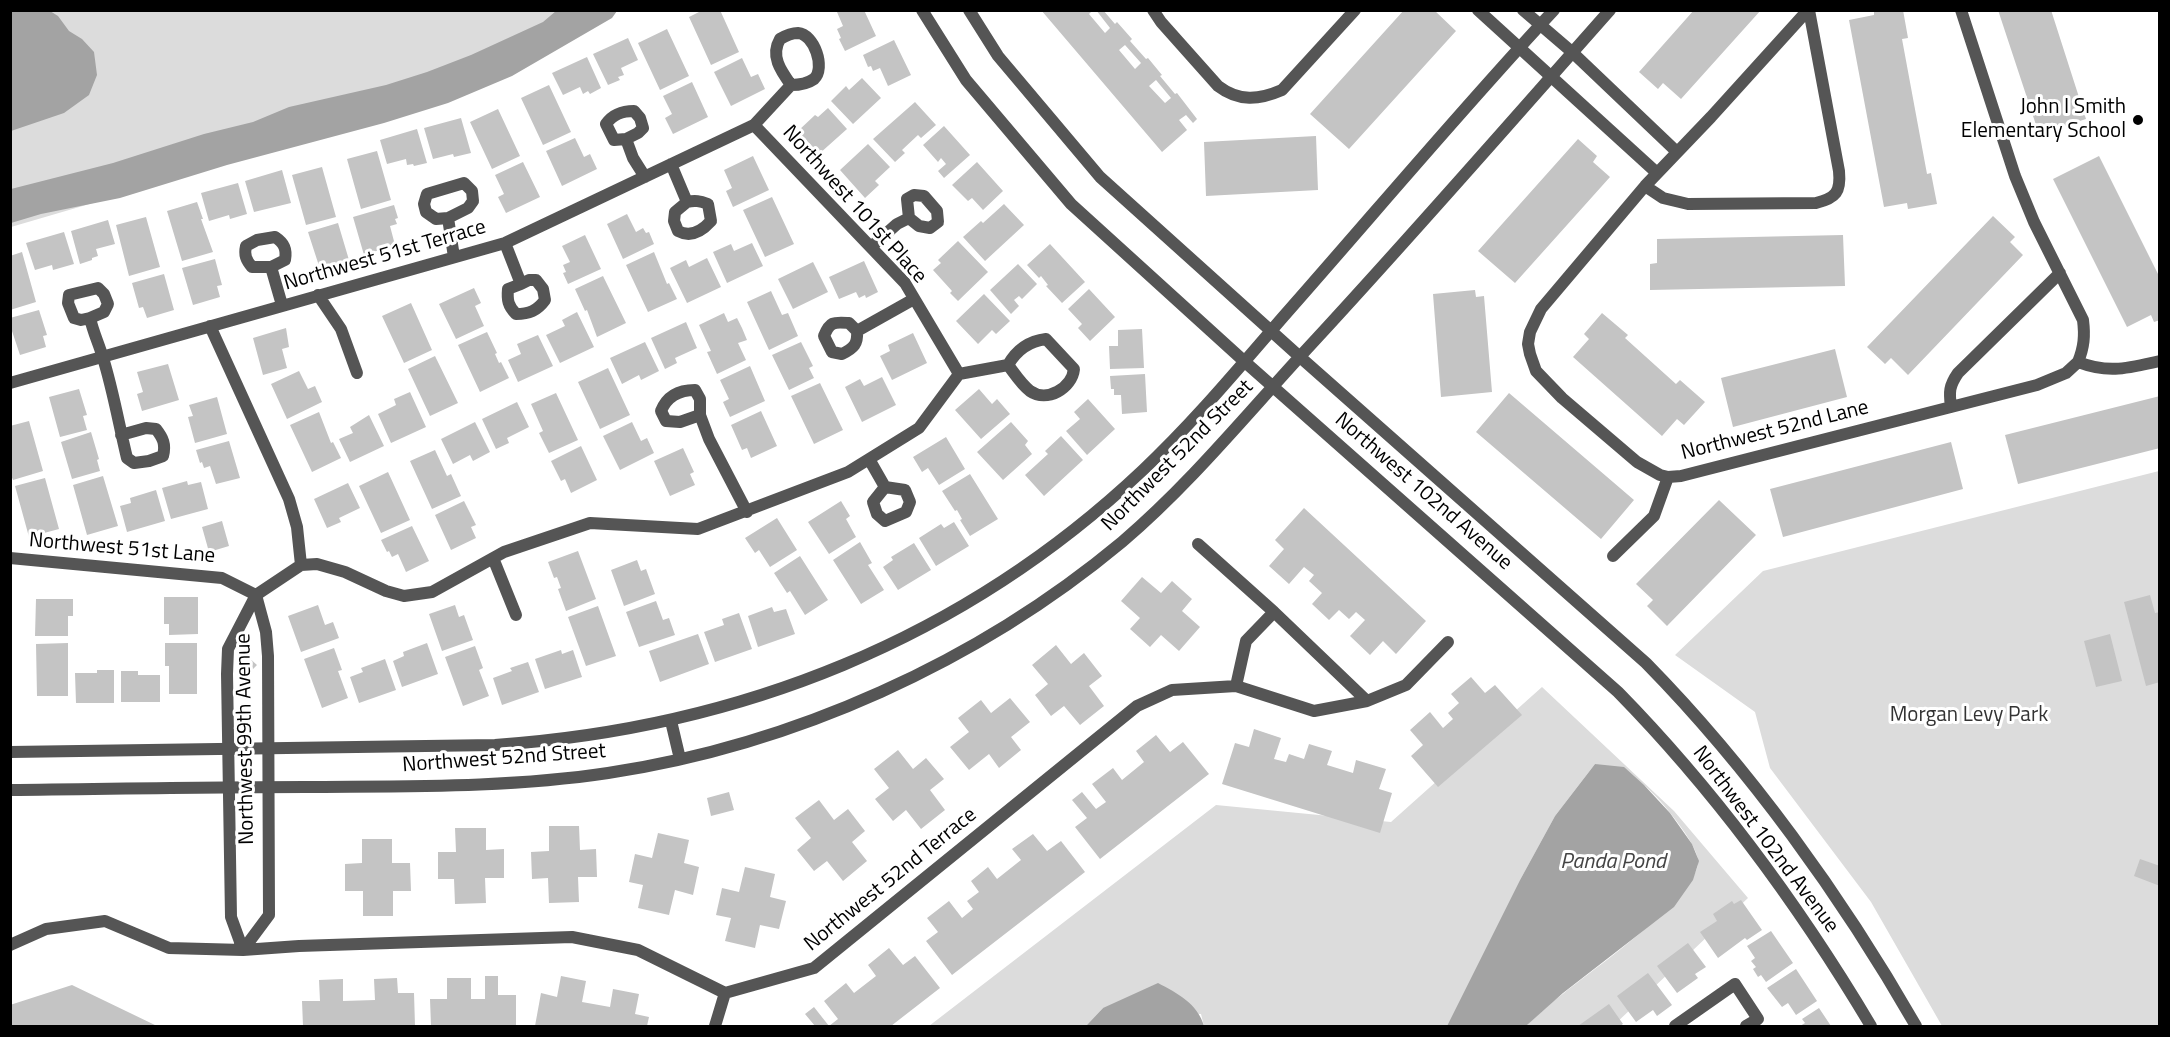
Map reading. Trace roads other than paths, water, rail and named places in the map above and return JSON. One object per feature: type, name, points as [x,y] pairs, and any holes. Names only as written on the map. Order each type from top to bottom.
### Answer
[{"type":"street","name":"Northwest 102nd Avenue","points":[[922,10],[966,80],[1071,204],[1274,388],[1609,684],[1652,726],[1739,832],[1825,952],[1871,1026]]},
{"type":"street","name":"Northwest 102nd Avenue","points":[[969,10],[998,56],[1100,177],[1628,647],[1682,700],[1778,818],[1839,904],[1916,1026]]},
{"type":"street","points":[[1153,10],[1172,35],[1218,86],[1228,94],[1253,99],[1266,97],[1282,90],[1355,10]]},
{"type":"street","points":[[1478,10],[1657,173]]},
{"type":"street","points":[[1523,10],[1572,52],[1677,152]]},
{"type":"street","name":"Northwest 52nd Street","points":[[10,752],[505,744],[600,734],[671,721],[757,697],[835,669],[918,630],[971,600],[1047,549],[1108,502],[1175,438],[1245,362],[1554,10]]},
{"type":"street","name":"Northwest 52nd Street","points":[[10,790],[440,785],[528,782],[612,772],[680,759],[754,739],[843,707],[907,679],[986,638],[1062,588],[1124,540],[1199,469],[1391,259],[1610,10]]},
{"type":"street","points":[[1668,477],[1637,462],[1562,398],[1536,371],[1528,344],[1534,321],[1541,309],[1645,186],[1808,10]]},
{"type":"street","points":[[1645,186],[1663,198],[1688,204],[1816,202],[1829,200],[1836,195],[1840,184],[1839,171],[1808,10]]},
{"type":"street","points":[[1961,10],[2015,176],[2034,222],[2083,320],[2085,337],[2078,362],[2107,370],[2124,369],[2160,361]]},
{"type":"street","points":[[754,125],[791,85],[803,84],[814,79],[818,73],[818,62],[813,44],[805,35],[797,33],[780,39],[776,46],[776,57],[783,74],[791,85]]},
{"type":"street","name":"Northwest 51st Terrace","points":[[10,383],[505,243],[754,125]]},
{"type":"street","name":"Northwest 101st Place","points":[[754,125],[905,283],[959,374]]},
{"type":"street","points":[[626,139],[633,158],[645,177]]},
{"type":"street","points":[[670,164],[687,202]]},
{"type":"street","points":[[448,218],[454,257]]},
{"type":"street","points":[[871,248],[897,224],[909,218]]},
{"type":"street","points":[[505,243],[521,284]]},
{"type":"street","points":[[271,267],[282,305]]},
{"type":"street","points":[[1951,407],[1948,392],[1950,383],[2060,273]]},
{"type":"street","points":[[318,295],[341,329],[357,373]]},
{"type":"street","points":[[857,331],[914,298]]},
{"type":"street","points":[[90,318],[103,357],[121,435]]},
{"type":"street","points":[[210,326],[289,498],[297,527],[301,565]]},
{"type":"street","points":[[256,595],[301,565],[317,564],[345,572],[386,591],[404,596],[432,592],[504,552],[590,523],[698,529],[848,472],[919,428],[959,374],[1008,365],[1014,355],[1029,344],[1046,339],[1074,369],[1073,378],[1062,390],[1046,396],[1038,395],[1024,385],[1008,365]]},
{"type":"street","name":"Northwest 52nd Lane","points":[[1613,556],[1654,516],[1668,477],[1681,476],[2051,380],[2066,373],[2078,362]]},
{"type":"street","points":[[700,415],[709,439],[747,512]]},
{"type":"street","points":[[869,459],[885,487]]},
{"type":"street","points":[[1198,544],[1274,612],[1367,701]]},
{"type":"street","name":"Northwest 51st Lane","points":[[10,558],[222,578],[256,595]]},
{"type":"street","points":[[492,558],[516,615]]},
{"type":"street","name":"Northwest 99th Avenue","points":[[243,950],[268,915],[268,656],[266,632],[256,595]]},
{"type":"street","name":"Northwest 99th Avenue","points":[[243,950],[231,917],[227,674],[228,649],[256,595]]},
{"type":"street","points":[[1236,686],[1246,641],[1274,612]]},
{"type":"street","name":"Northwest 52nd Terrace","points":[[725,993],[814,968],[1137,706],[1172,690],[1236,686],[1314,711],[1367,701],[1406,685],[1448,642]]},
{"type":"street","points":[[671,721],[680,759]]},
{"type":"street","points":[[10,945],[46,929],[105,921],[170,948],[243,950],[572,937],[638,950],[725,993],[714,1026]]},
{"type":"street","points":[[1676,1026],[1735,984],[1758,1019],[1746,1026]]},
{"type":"water","points":[[10,11],[50,11],[58,16],[69,31],[82,39],[94,52],[97,75],[89,95],[64,113],[11,131]]},
{"type":"water","points":[[556,11],[617,11],[612,18],[512,76],[448,103],[384,123],[227,165],[120,198],[41,214],[11,223],[11,189],[113,163],[204,134],[253,122],[289,107],[386,85],[427,72],[471,55],[543,22]]},
{"type":"water","name":"Panda Pond","points":[[1595,764],[1624,767],[1670,813],[1692,844],[1699,861],[1693,880],[1674,907],[1563,993],[1526,1026],[1447,1026],[1520,880],[1555,816]]},
{"type":"water","points":[[1158,983],[1192,1005],[1204,1026],[1086,1026],[1103,1008]]},
{"type":"place","name":"John I Smith Elementary School","points":[[2138,120]]},
{"type":"park label","name":"Morgan Levy Park","points":[[1969,716]]}]
